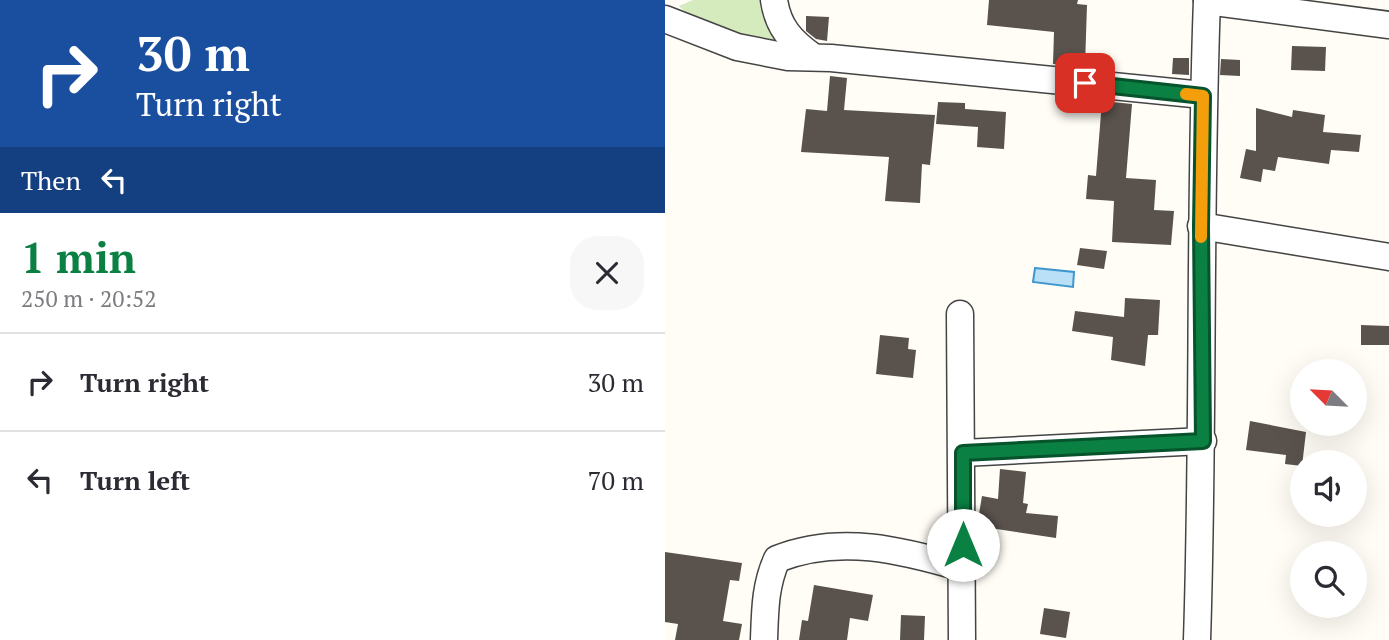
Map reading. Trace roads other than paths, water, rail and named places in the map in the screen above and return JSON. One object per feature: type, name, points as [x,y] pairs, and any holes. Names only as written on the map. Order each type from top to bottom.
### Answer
[{"type":"street","points":[[774,0],[783,30],[792,42],[812,57]]},
{"type":"street","points":[[1197,640],[1203,441],[1201,226],[1207,0],[1389,24]]},
{"type":"street","points":[[665,19],[737,47],[788,57],[812,57],[1203,96]]},
{"type":"street","points":[[1201,226],[1389,257]]},
{"type":"street","points":[[960,314],[963,453],[962,640]]},
{"type":"street","points":[[963,453],[1203,441]]},
{"type":"street","points":[[764,640],[770,574],[777,559],[792,553],[810,547],[846,544],[904,552],[963,568]]},
{"type":"water","points":[[1035,268],[1074,272],[1073,287],[1033,282]]}]
